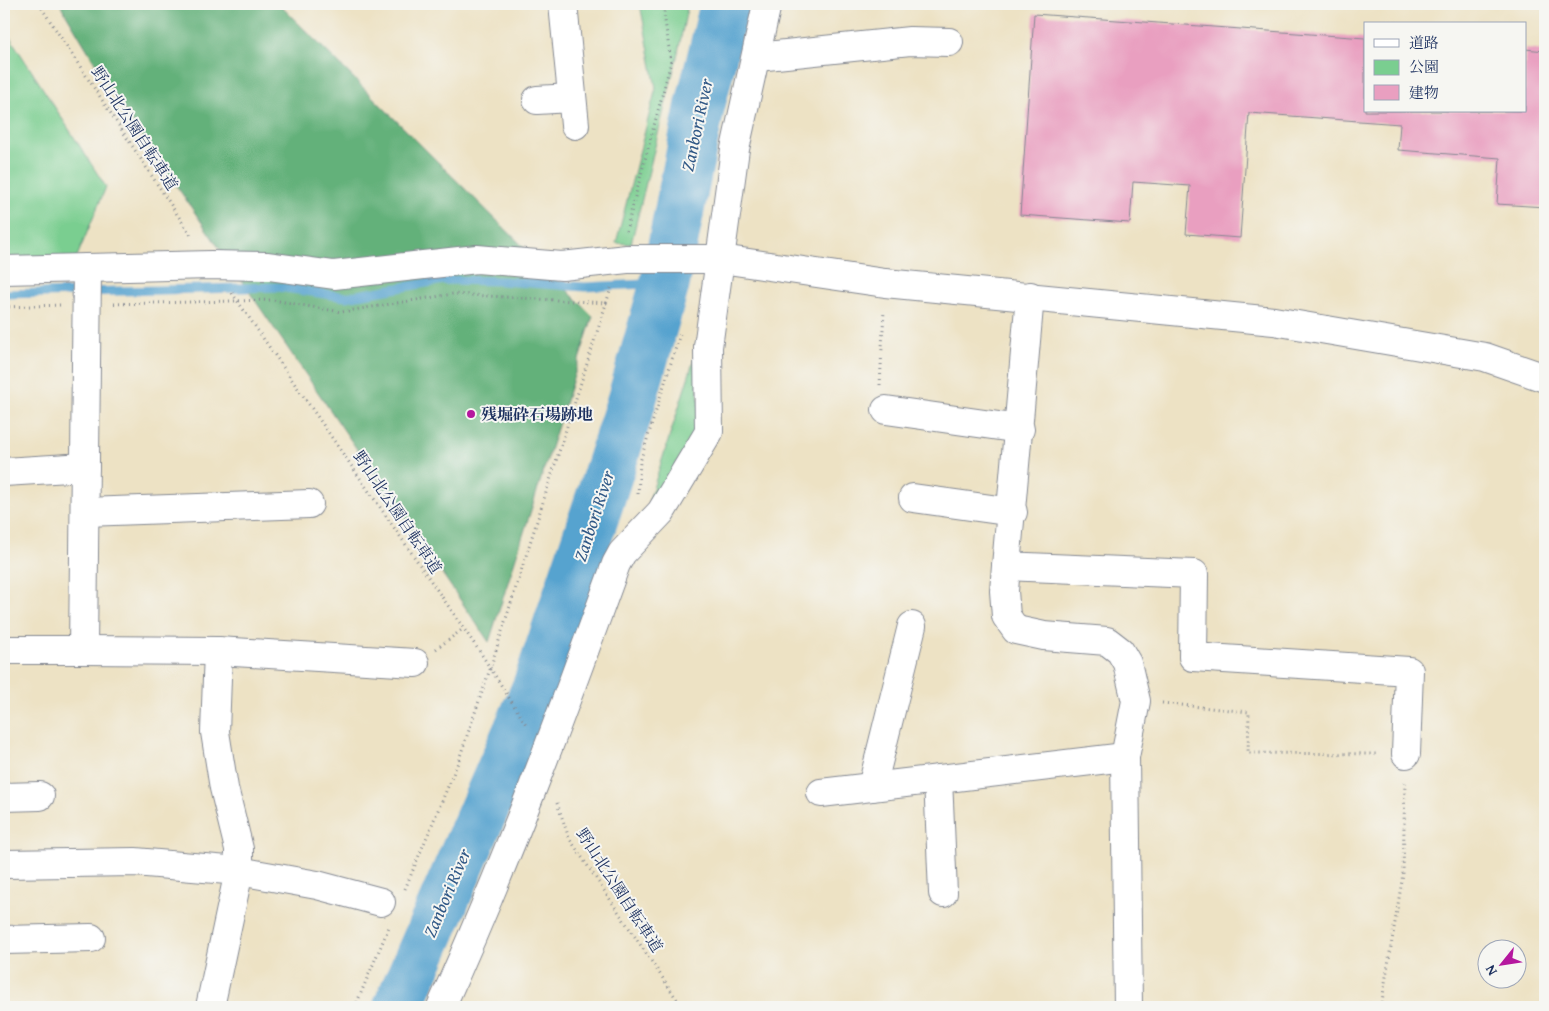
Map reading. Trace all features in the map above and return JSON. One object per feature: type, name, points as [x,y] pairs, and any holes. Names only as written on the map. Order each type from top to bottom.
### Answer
[{"type":"street","points":[[563,4],[575,125]]},
{"type":"street","points":[[441,1007],[469,946],[545,760],[616,564],[622,552],[661,512],[709,432],[708,347],[711,258],[757,57],[767,4]]},
{"type":"street","points":[[757,57],[910,41],[949,42]]},
{"type":"street","points":[[537,100],[571,98]]},
{"type":"street","points":[[4,270],[210,265],[268,266],[334,275],[477,259],[562,266],[626,248],[885,283],[1030,296],[1274,322],[1486,357],[1545,378]]},
{"type":"street","points":[[83,650],[87,268]]},
{"type":"street","points":[[1030,296],[1020,429],[1004,591],[1006,616],[1016,630],[1044,636],[1106,641],[1120,651],[1127,663],[1136,701],[1125,757],[1128,1007]]},
{"type":"street","points":[[886,410],[1020,429]]},
{"type":"street","points":[[4,472],[85,467]]},
{"type":"street","points":[[913,498],[1012,512]]},
{"type":"street","points":[[85,512],[309,504]]},
{"type":"street","points":[[1006,566],[1194,574],[1193,657],[1409,671],[1406,754]]},
{"type":"street","points":[[872,787],[912,626]]},
{"type":"street","points":[[4,650],[218,651],[415,663]]},
{"type":"street","points":[[210,1007],[239,871],[240,849],[224,788],[215,732],[218,651]]},
{"type":"street","points":[[822,793],[1125,757]]},
{"type":"street","points":[[938,779],[943,893]]},
{"type":"street","points":[[4,797],[40,796]]},
{"type":"street","points":[[4,864],[135,862],[239,871],[317,885],[393,905]]},
{"type":"street","points":[[4,940],[91,938]]},
{"type":"path","name":"野山北公園自転車道","points":[[39,4],[210,265]]},
{"type":"path","points":[[626,248],[671,62],[664,14],[665,4]]},
{"type":"path","points":[[885,283],[880,399],[886,410]]},
{"type":"path","name":"野山北公園自転車道","points":[[233,293],[531,730]]},
{"type":"path","points":[[4,307],[88,300],[273,300],[341,312],[453,294],[607,303]]},
{"type":"path","points":[[355,1007],[393,905],[457,765],[490,669],[609,295]]},
{"type":"path","points":[[638,501],[640,462],[675,346]]},
{"type":"path","points":[[438,648],[463,630]]},
{"type":"path","points":[[1136,701],[1249,712],[1248,753],[1406,754],[1403,874],[1381,1007]]},
{"type":"path","name":"野山北公園自転車道","points":[[554,795],[569,838],[682,1007]]},
{"type":"green space","points":[[60,4],[279,4],[593,316],[489,642],[115,96]]},
{"type":"green space","points":[[640,4],[688,4],[677,57],[631,244],[616,243],[656,88]]},
{"type":"green space","points":[[4,28],[106,187],[76,259],[4,259]]},
{"type":"green space","points":[[696,353],[700,424],[652,504],[649,501]]},
{"type":"building","points":[[1034,14],[1364,38],[1364,112],[1526,112],[1526,49],[1545,51],[1545,207],[1497,204],[1500,158],[1398,150],[1400,124],[1249,113],[1240,238],[1186,234],[1190,186],[1133,182],[1130,223],[1020,215]]},
{"type":"waterway","name":"Zanbori River","points":[[398,1007],[537,687],[601,496],[632,399],[665,283],[700,106],[725,4]]},
{"type":"waterway","points":[[4,294],[278,287],[346,297],[444,280],[501,281],[585,287],[665,283]]},
{"type":"place","name":"残堀砕石場跡地","points":[[471,414]]}]
